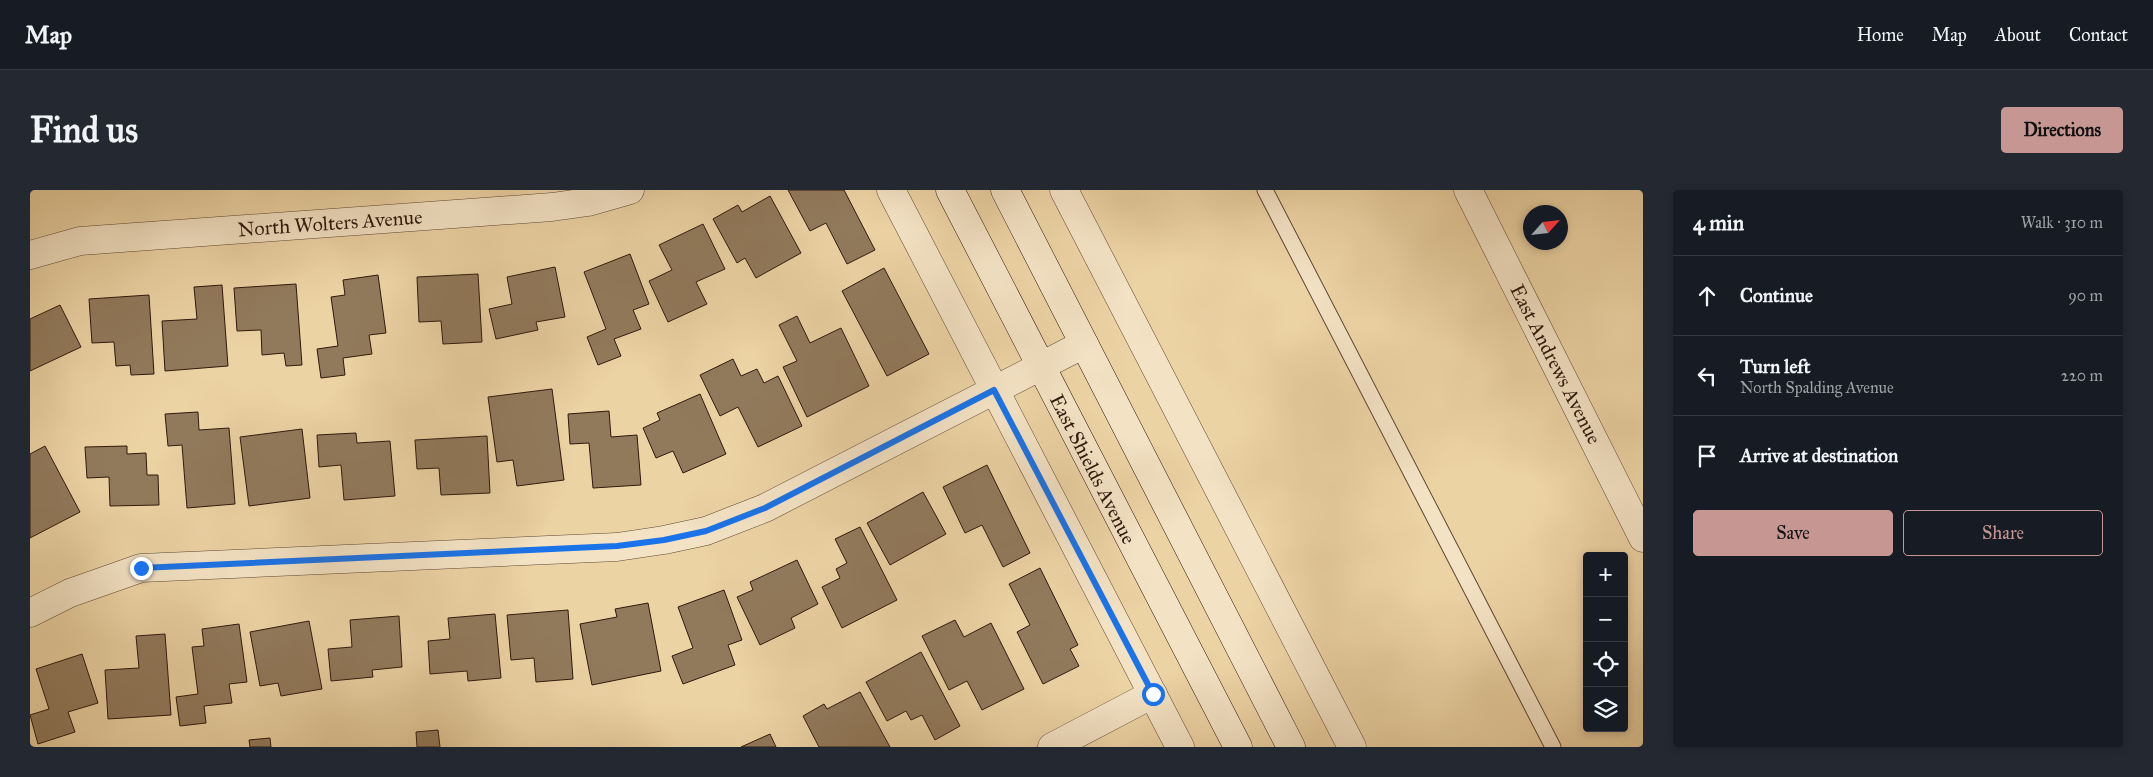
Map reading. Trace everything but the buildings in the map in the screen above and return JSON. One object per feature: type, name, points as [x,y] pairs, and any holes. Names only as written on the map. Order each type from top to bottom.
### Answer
[{"type":"street","name":"North Wolters Avenue","points":[[30,255],[80,241],[552,207],[588,202],[630,190]]},
{"type":"street","points":[[890,190],[1180,747]]},
{"type":"street","name":"East Shields Avenue","points":[[950,190],[1238,747]]},
{"type":"street","points":[[1005,190],[1291,747]]},
{"type":"street","points":[[1064,190],[1352,747]]},
{"type":"street","name":"East Andrews Avenue","points":[[1468,190],[1643,538]]},
{"type":"street","points":[[30,613],[70,594],[141,568],[617,546],[664,540],[706,531],[765,508],[1084,344]]},
{"type":"street","points":[[1052,747],[1153,694]]},
{"type":"lane","points":[[1265,190],[1552,747]]},
{"type":"route","points":[[141,568],[617,546],[664,540],[706,531],[765,508],[994,390],[1153,694]]}]
